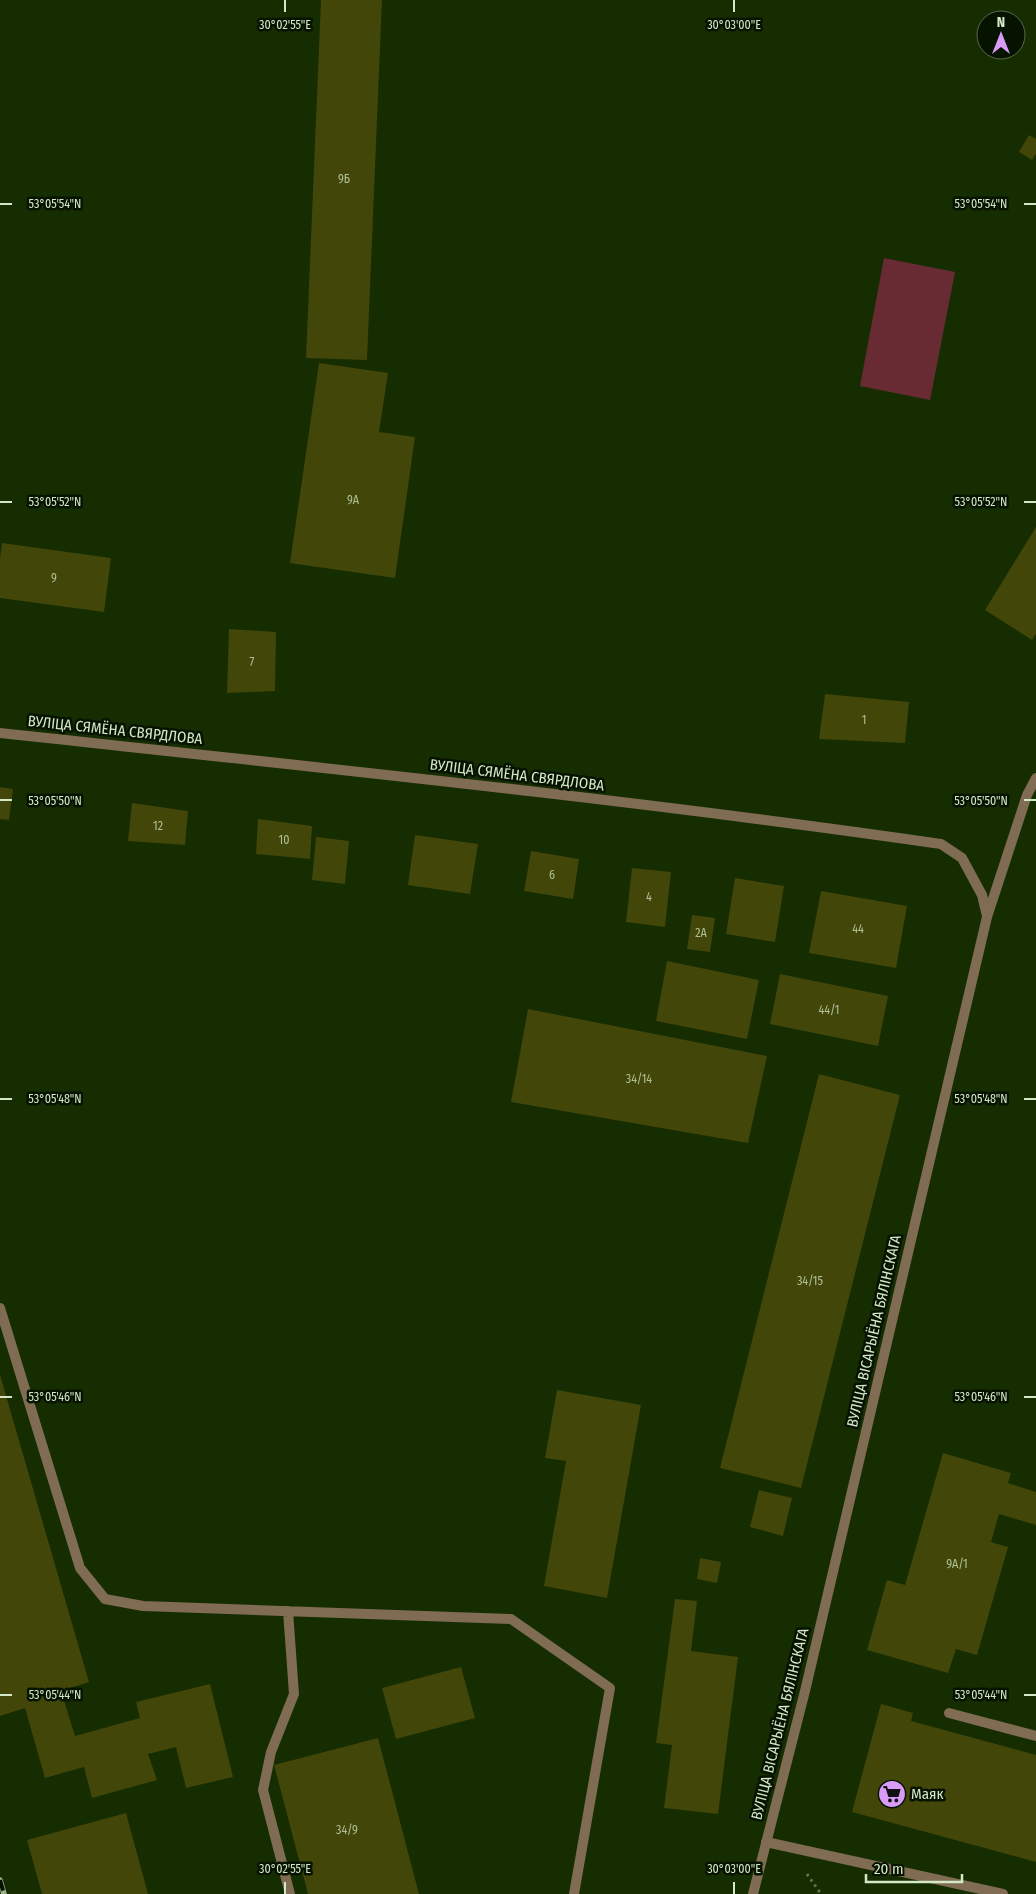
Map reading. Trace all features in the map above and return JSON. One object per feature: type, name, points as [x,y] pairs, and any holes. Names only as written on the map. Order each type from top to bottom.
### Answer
[{"type":"street","name":"ВУЛІЦА СЯМЁНА СВЯРДЛОВА","points":[[0,733],[377,774],[761,820],[941,844],[962,858],[982,896],[987,917]]},
{"type":"street","name":"ВУЛІЦА ВІСАРЫЁНА БЯЛІНСКАГА","points":[[752,1894],[805,1690],[987,917],[1032,796],[1036,778]]},
{"type":"street","points":[[0,1308],[80,1568],[105,1599],[143,1606],[511,1619],[610,1688],[574,1894]]},
{"type":"street","points":[[288,1610],[294,1694],[271,1752],[263,1790],[290,1894]]},
{"type":"street","points":[[949,1713],[1036,1736]]},
{"type":"street","points":[[766,1842],[1003,1894]]},
{"type":"shaded area","points":[[884,258],[955,272],[930,400],[860,386]]},
{"type":"building","points":[[321,0],[382,0],[367,360],[306,358]]},
{"type":"building","points":[[1029,135],[1036,139],[1036,154],[1032,160],[1019,152]]},
{"type":"building","points":[[319,363],[388,373],[379,432],[415,437],[395,578],[290,563]]},
{"type":"building","points":[[1036,527],[1036,634],[1032,640],[985,610]]},
{"type":"building","points":[[2,543],[111,558],[104,612],[0,598]]},
{"type":"building","points":[[229,629],[276,632],[275,691],[227,693]]},
{"type":"building","points":[[825,694],[909,702],[905,743],[819,739]]},
{"type":"building","points":[[0,787],[13,789],[9,820],[0,819]]},
{"type":"building","points":[[132,803],[188,811],[185,845],[128,841]]},
{"type":"building","points":[[258,819],[312,826],[310,859],[256,854]]},
{"type":"building","points":[[415,835],[478,844],[470,894],[408,885]]},
{"type":"building","points":[[316,837],[349,841],[345,884],[312,880]]},
{"type":"building","points":[[531,851],[579,859],[573,899],[524,891]]},
{"type":"building","points":[[632,868],[671,872],[665,927],[626,922]]},
{"type":"building","points":[[735,878],[784,886],[775,942],[726,934]]},
{"type":"building","points":[[821,891],[907,906],[896,968],[809,953]]},
{"type":"building","points":[[692,915],[715,918],[710,952],[687,949]]},
{"type":"building","points":[[667,961],[759,980],[747,1039],[656,1021]]},
{"type":"building","points":[[780,974],[888,996],[878,1046],[770,1024]]},
{"type":"building","points":[[528,1009],[767,1056],[748,1143],[511,1102]]},
{"type":"building","points":[[819,1074],[900,1095],[801,1488],[720,1468]]},
{"type":"building","points":[[0,1375],[89,1682],[61,1691],[75,1736],[140,1718],[136,1702],[210,1684],[233,1777],[186,1788],[176,1747],[148,1754],[157,1780],[92,1798],[84,1767],[45,1778],[25,1708],[0,1716]]},
{"type":"building","points":[[557,1390],[641,1405],[607,1598],[544,1586],[566,1461],[545,1458]]},
{"type":"building","points":[[943,1453],[1011,1473],[1008,1483],[1036,1492],[1036,1525],[999,1514],[991,1542],[1008,1547],[977,1655],[956,1649],[948,1673],[867,1650],[887,1580],[905,1585]]},
{"type":"building","points":[[759,1490],[792,1498],[783,1536],[750,1527]]},
{"type":"building","points":[[700,1558],[721,1562],[717,1583],[697,1579]]},
{"type":"building","points":[[675,1599],[697,1601],[691,1651],[738,1657],[718,1814],[664,1808],[672,1745],[656,1743]]},
{"type":"building","points":[[461,1667],[475,1718],[396,1739],[382,1688]]},
{"type":"building","points":[[881,1704],[913,1713],[911,1721],[1036,1755],[1036,1862],[852,1812]]},
{"type":"building","points":[[378,1738],[419,1894],[308,1894],[274,1765]]},
{"type":"building","points":[[126,1813],[148,1894],[42,1894],[27,1840]]},
{"type":"railway","points":[[0,1880],[4,1894]]},
{"type":"place","name":"Маяк","points":[[892,1794]]}]
